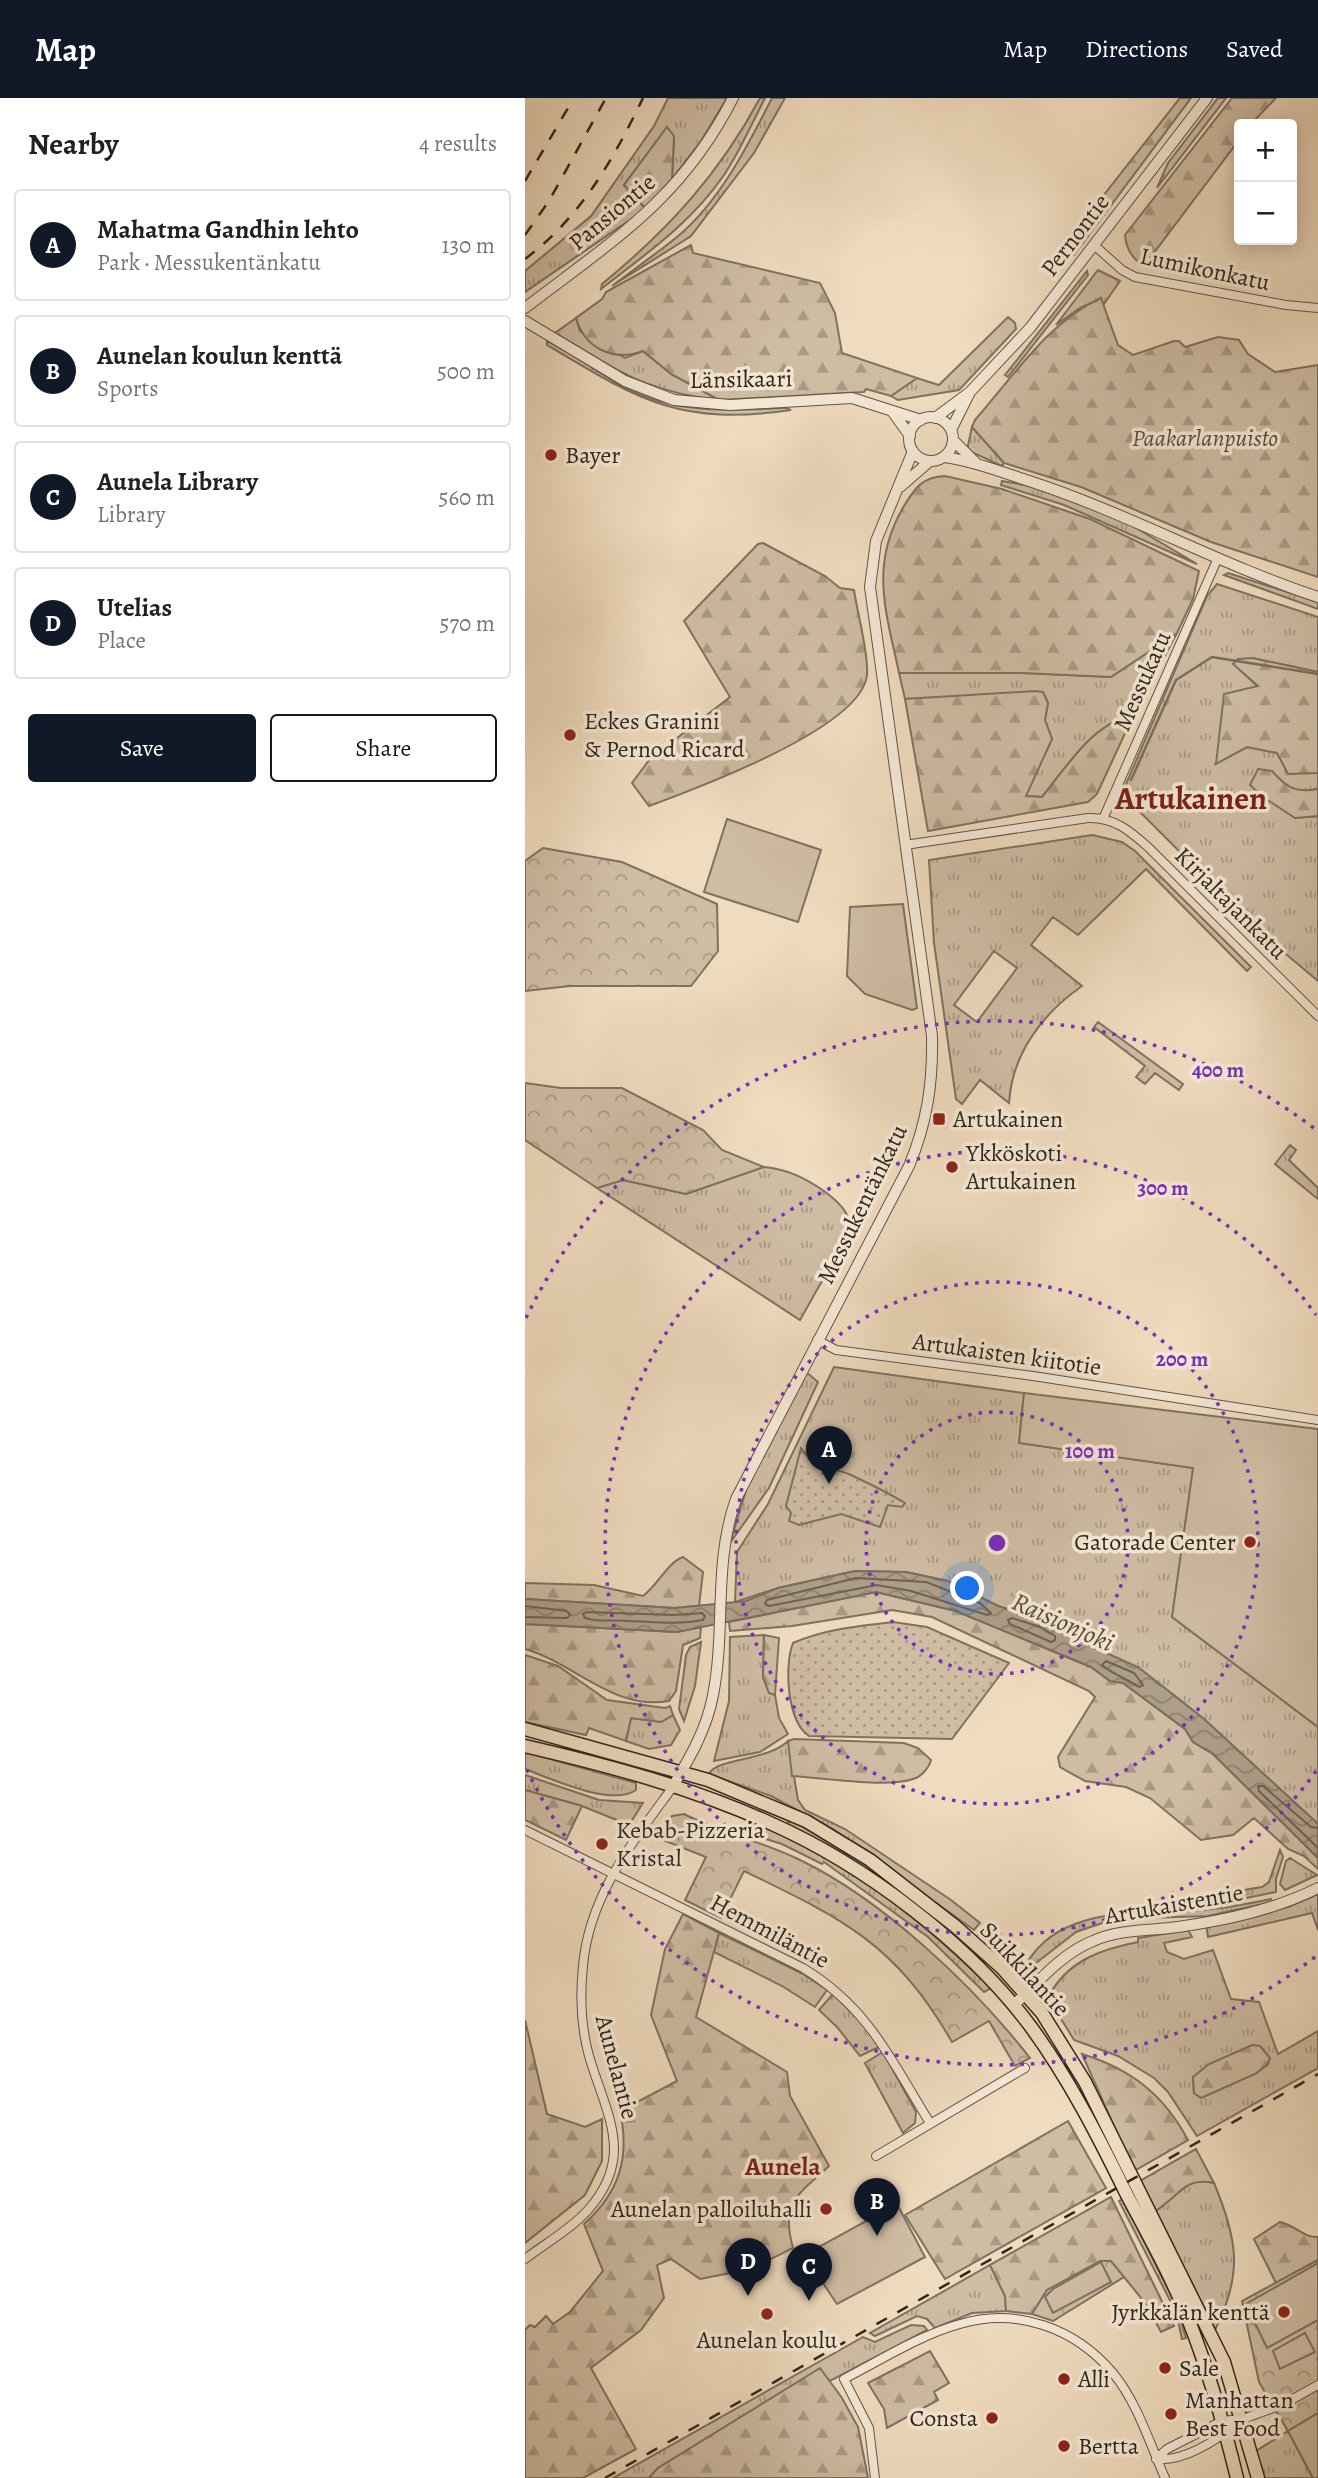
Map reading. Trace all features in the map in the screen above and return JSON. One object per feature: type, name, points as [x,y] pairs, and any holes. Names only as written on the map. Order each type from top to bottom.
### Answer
[{"type":"main road","name":"Suikkilantie","points":[[525,1729],[681,1772],[764,1801],[842,1841],[955,1926],[1026,1993],[1055,2031],[1085,2082],[1124,2166],[1215,2342],[1243,2419],[1258,2478]]},
{"type":"main road","name":"Suikkilantie","points":[[525,1745],[756,1816],[834,1856],[894,1897],[946,1938],[1014,2005],[1068,2082],[1147,2233],[1189,2322],[1224,2427],[1237,2478]]},
{"type":"street","name":"Pansiontie","points":[[525,308],[636,225],[658,204],[699,154],[733,98]]},
{"type":"street","name":"Pernontie","points":[[935,418],[970,392],[1030,328],[1207,98]]},
{"type":"street","name":"Lumikonkatu","points":[[1094,245],[1135,277],[1286,305],[1318,308]]},
{"type":"street","name":"Länsikaari","points":[[525,321],[625,381],[674,400],[730,405],[840,397],[872,402],[921,420]]},
{"type":"street","name":"Pernontie","points":[[952,435],[970,392]]},
{"type":"street","points":[[892,411],[910,436],[913,451],[930,461],[944,457],[977,464],[1077,496],[1217,560],[1318,597]]},
{"type":"street","points":[[910,436],[921,420],[935,418],[944,422],[977,464]]},
{"type":"street","points":[[944,457],[952,435]]},
{"type":"street","name":"Messukentänkatu","points":[[672,1788],[696,1747],[710,1709],[717,1668],[726,1536],[736,1499],[909,1167],[927,1112],[933,1077],[932,1036],[870,587],[876,541],[913,451]]},
{"type":"street","name":"Messukentänkatu","points":[[900,487],[930,461]]},
{"type":"street","name":"Messukatu","points":[[1103,818],[1217,560]]},
{"type":"street","points":[[905,845],[1103,818]]},
{"type":"street","name":"Kirjaltajankatu","points":[[1103,818],[1127,829],[1148,847],[1318,1016]]},
{"type":"street","name":"Artukaisten kiitotie","points":[[817,1340],[836,1350],[1033,1376],[1318,1420]]},
{"type":"street","name":"Aunelantie","points":[[525,2259],[586,2212],[605,2186],[612,2166],[613,2124],[589,2055],[581,2002],[583,1965],[592,1918],[613,1873],[672,1788]]},
{"type":"street","name":"Hemmiläntie","points":[[525,1830],[830,1985],[872,2026],[930,2123]]},
{"type":"street","name":"Artukaistentie","points":[[1014,2005],[1062,1959],[1103,1937],[1260,1910],[1317,1888]]},
{"type":"street","points":[[876,2156],[1025,2068]]},
{"type":"street","points":[[875,2478],[869,2428],[844,2379],[960,2324],[994,2318],[1019,2318],[1067,2334],[1093,2352],[1115,2375],[1165,2478]]},
{"type":"street","points":[[1156,2459],[1167,2449],[1284,2404],[1318,2385]]},
{"type":"street","points":[[1156,2459],[1172,2461],[1224,2427]]},
{"type":"green space","points":[[668,98],[727,98],[701,141],[672,179],[674,137],[667,128],[624,185],[645,208],[640,213],[525,292],[525,271],[591,216],[654,126]]},
{"type":"green space","points":[[760,98],[765,98],[741,147],[724,175],[698,208],[651,250],[601,289],[602,284],[649,243],[691,199],[728,151]]},
{"type":"green space","points":[[772,98],[785,98],[754,153],[691,236],[612,286],[677,237],[706,207],[742,154]]},
{"type":"green space","points":[[1180,98],[1191,98],[1074,255],[1063,247]]},
{"type":"green space","points":[[1218,98],[1226,98],[1157,188],[1168,163]]},
{"type":"green space","points":[[1232,98],[1276,98],[1256,119],[1234,119],[1234,147],[1143,265],[1130,252],[1125,235]]},
{"type":"green space","points":[[667,127],[674,136],[672,179],[645,208],[624,185]]},
{"type":"green space","points":[[691,245],[693,253],[820,283],[835,313],[842,353],[917,378],[891,396],[866,389],[864,392],[719,400],[671,374],[643,351],[611,354],[586,338],[576,318],[602,299],[606,292]]},
{"type":"green space","points":[[1098,270],[1120,281],[1104,304],[1101,299],[1080,308],[1056,325]]},
{"type":"green space","points":[[1087,271],[1088,275],[1008,377],[1005,375]]},
{"type":"green space","name":"Paakarlanpuisto","points":[[1101,298],[1118,345],[1133,355],[1174,341],[1179,341],[1185,347],[1218,337],[1239,340],[1248,354],[1275,372],[1318,365],[1318,577],[1211,542],[1081,487],[1004,463],[972,427],[975,420],[1048,335],[1082,308]]},
{"type":"green space","points":[[1008,317],[1015,323],[1016,329],[959,390],[898,400],[891,396],[917,378],[939,385]]},
{"type":"green space","points":[[576,318],[580,331],[625,358],[643,351],[671,374],[719,400],[651,385],[615,368],[555,333]]},
{"type":"green space","points":[[547,341],[626,388],[665,403],[704,409],[791,410],[719,414],[689,411],[661,404],[608,381],[547,345]]},
{"type":"green space","points":[[972,427],[1004,463],[1002,466],[967,450]]},
{"type":"green space","points":[[945,476],[1002,489],[1090,519],[1199,571],[1193,599],[1177,633],[1111,677],[1023,673],[899,673],[889,629],[884,588],[887,548],[893,528],[916,489],[925,481]]},
{"type":"green space","points":[[1002,481],[1030,486],[1131,525],[1197,564],[1064,505],[1001,485]]},
{"type":"green space","points":[[763,543],[825,576],[840,588],[854,590],[865,645],[867,675],[858,695],[837,715],[808,735],[737,771],[649,806],[632,783],[650,759],[730,697],[684,621],[758,544]]},
{"type":"green space","points":[[1228,573],[1318,602],[1318,609],[1224,575]]},
{"type":"green space","points":[[1217,584],[1318,617],[1318,672],[1252,658],[1234,664],[1258,687],[1216,763],[1247,747],[1277,753],[1288,773],[1318,773],[1318,789],[1300,792],[1285,787],[1295,818],[1318,816],[1318,981],[1262,934],[1130,802],[1126,784],[1207,596]]},
{"type":"green space","points":[[1177,633],[1133,716],[1119,720],[1093,736],[1042,797],[1025,796],[1052,739],[1045,720],[1048,703],[1043,693],[905,699],[899,673],[1023,673],[1111,677]]},
{"type":"green space","points":[[1252,658],[1318,672],[1318,773],[1288,774],[1277,753],[1247,747],[1216,764],[1224,694],[1258,686],[1233,664],[1238,659]]},
{"type":"green space","points":[[1043,692],[1048,703],[1045,720],[1052,739],[1026,796],[1042,797],[1093,736],[1119,720],[1133,716],[1097,794],[1088,802],[928,831],[905,699]]},
{"type":"green space","points":[[1258,769],[1272,771],[1282,782],[1297,790],[1318,789],[1318,816],[1295,818],[1263,797],[1250,785]]},
{"type":"green space","points":[[727,819],[821,850],[798,922],[704,892]]},
{"type":"green space","points":[[1092,835],[1122,842],[1135,851],[1251,967],[1247,971],[1146,869],[1078,935],[1053,917],[1031,945],[1082,986],[1054,1009],[1032,1037],[1016,1068],[1009,1103],[980,1080],[962,1104],[956,1099],[934,943],[929,860]],"holes":[[[994,951],[1017,968],[977,1022],[954,1005]]]},
{"type":"green space","points":[[543,848],[622,862],[717,904],[718,951],[691,986],[570,986],[525,991],[525,861]]},
{"type":"green space","points":[[903,904],[917,1008],[912,1010],[865,994],[847,976],[850,907]]},
{"type":"green space","points":[[1098,1022],[1183,1084],[1179,1090],[1155,1073],[1145,1084],[1136,1077],[1145,1066],[1094,1027]]},
{"type":"green space","points":[[525,1083],[561,1088],[622,1088],[703,1130],[722,1150],[764,1167],[686,1194],[623,1180],[597,1188],[525,1140]]},
{"type":"green space","points":[[1290,1145],[1296,1150],[1289,1160],[1318,1188],[1318,1199],[1275,1164]]},
{"type":"green space","points":[[764,1167],[788,1172],[817,1186],[836,1201],[848,1218],[848,1236],[844,1245],[800,1320],[597,1188],[623,1180],[686,1194]]},
{"type":"green space","points":[[834,1367],[1024,1393],[1019,1443],[1194,1468],[1172,1617],[1318,1727],[1318,1825],[1204,1719],[1139,1668],[1066,1635],[1044,1621],[998,1606],[948,1581],[906,1572],[855,1571],[778,1588],[735,1602],[737,1552],[768,1504]]},
{"type":"green space","points":[[806,1372],[818,1382],[769,1488],[730,1543],[748,1484]]},
{"type":"green space","name":"Gatorade Center","points":[[1024,1393],[1318,1429],[1318,1727],[1172,1617],[1193,1468],[1019,1443]]},
{"type":"green space","points":[[801,1448],[820,1468],[851,1475],[905,1503],[902,1507],[888,1505],[880,1527],[841,1514],[799,1525],[789,1521],[791,1513],[786,1506]]},
{"type":"green space","points":[[683,1557],[703,1572],[699,1606],[675,1608],[525,1599],[525,1583],[594,1585],[643,1596],[672,1564]]},
{"type":"green space","points":[[876,1592],[956,1611],[1091,1667],[1110,1681],[1123,1683],[1185,1729],[1193,1742],[1213,1754],[1318,1858],[1318,1869],[1304,1856],[1288,1849],[1254,1818],[1233,1835],[1201,1840],[1150,1798],[1126,1787],[1085,1781],[1060,1767],[1058,1757],[1095,1697],[1089,1691],[932,1617],[892,1610],[792,1626],[730,1631],[729,1622]]},
{"type":"green space","points":[[893,1622],[927,1627],[1009,1663],[952,1739],[809,1736],[796,1718],[789,1692],[789,1665],[793,1643],[830,1631]]},
{"type":"green space","points":[[525,1624],[677,1632],[701,1627],[700,1638],[683,1645],[676,1691],[669,1701],[649,1702],[612,1693],[560,1664],[525,1649]]},
{"type":"green space","points":[[764,1635],[763,1677],[769,1693],[775,1695],[779,1718],[788,1734],[760,1752],[714,1761],[729,1701],[730,1637]]},
{"type":"green space","points":[[764,1635],[779,1638],[775,1695],[769,1693],[763,1677]]},
{"type":"green space","points":[[701,1642],[695,1686],[684,1721],[679,1709],[686,1655],[690,1647]]},
{"type":"green space","points":[[525,1655],[558,1666],[607,1700],[665,1708],[670,1706],[673,1715],[661,1722],[631,1718],[626,1741],[589,1728],[586,1735],[525,1722]]},
{"type":"green space","points":[[673,1715],[680,1730],[671,1745],[649,1749],[626,1741],[631,1718],[661,1722]]},
{"type":"green space","points":[[794,1739],[904,1743],[918,1748],[931,1760],[927,1769],[919,1776],[902,1782],[872,1783],[792,1776],[788,1741]]},
{"type":"green space","points":[[788,1741],[798,1800],[805,1810],[845,1829],[951,1900],[980,1923],[974,1930],[833,1829],[771,1796],[709,1774],[721,1765],[768,1752]]},
{"type":"green space","points":[[525,1752],[636,1783],[636,1790],[612,1795],[565,1785],[525,1769]]},
{"type":"green space","points":[[525,1775],[599,1800],[643,1803],[629,1825],[582,1806],[525,1790]]},
{"type":"green space","points":[[525,1790],[582,1806],[566,1840],[525,1820]]},
{"type":"green space","points":[[684,1814],[798,1859],[862,1897],[893,1920],[954,1974],[1030,2058],[1015,2066],[989,2021],[952,2042],[931,2008],[909,1980],[864,1937],[810,1904],[744,1871],[721,1918],[685,1900],[706,1857],[658,1838],[672,1816]]},
{"type":"green space","points":[[789,1821],[800,1823],[862,1861],[951,1929],[859,1866],[786,1825]]},
{"type":"green space","points":[[749,1824],[781,1834],[846,1868],[910,1915],[991,1988],[984,1992],[928,1937],[824,1862],[822,1864],[782,1844],[733,1829],[735,1825],[746,1829]]},
{"type":"green space","points":[[1280,1850],[1283,1857],[1276,1879],[1276,1892],[1202,1907],[1121,1910],[1262,1887],[1269,1882]]},
{"type":"green space","points":[[1290,1858],[1317,1875],[1285,1890],[1280,1884],[1286,1861]]},
{"type":"green space","points":[[1318,1894],[1318,1930],[1312,1913],[1208,1937],[1206,1924],[1288,1907]]},
{"type":"green space","points":[[1271,1899],[1272,1902],[1208,1916],[1114,1919],[1076,1932],[1031,1967],[1027,1963],[1041,1945],[1058,1932],[1077,1923],[1120,1914],[1207,1910]]},
{"type":"green space","points":[[683,1914],[719,1933],[696,2017],[787,2072],[790,2096],[829,2166],[801,2193],[791,2209],[789,2220],[793,2248],[751,2269],[700,2279],[671,2259],[657,2265],[664,2298],[641,2330],[591,2368],[636,2449],[583,2478],[525,2478],[525,2330],[530,2325],[535,2327],[546,2316],[553,2324],[570,2312],[603,2271],[584,2224],[606,2199],[619,2173],[624,2144],[620,2111],[677,2081],[651,2015],[665,1949]]},
{"type":"green space","points":[[1188,1930],[1192,1937],[1164,1943],[1167,1952],[1184,1959],[1213,1950],[1231,1999],[1259,2002],[1278,2054],[1318,2031],[1318,2068],[1197,2136],[1168,2092],[1154,2078],[1118,2056],[1074,2040],[1047,1996],[1048,1991],[1051,1992],[1068,1971],[1078,1964],[1100,1952],[1138,1942],[1138,1938]],"holes":[[[1269,2063],[1255,2074],[1194,2093],[1193,2077]]]},
{"type":"green space","points":[[719,1933],[803,1974],[827,1990],[815,2007],[782,1986],[714,1952]]},
{"type":"green space","points":[[833,1994],[863,2024],[879,2047],[860,2056],[837,2027],[819,2010]]},
{"type":"green space","points":[[525,2020],[547,2114],[585,2127],[602,2119],[602,2161],[585,2195],[525,2243]]},
{"type":"green space","points":[[1252,2045],[1260,2046],[1270,2058],[1267,2065],[1255,2074],[1201,2098],[1194,2093],[1193,2077],[1209,2064]]},
{"type":"green space","points":[[883,2052],[916,2112],[915,2123],[903,2133],[865,2063]]},
{"type":"green space","points":[[1082,2054],[1116,2067],[1144,2086],[1168,2110],[1188,2140],[1134,2171]]},
{"type":"green space","points":[[1068,2121],[1106,2188],[945,2279],[905,2215]]},
{"type":"green space","points":[[1196,2149],[1214,2183],[1195,2182],[1188,2185],[1155,2211],[1140,2181]]},
{"type":"green space","points":[[1202,2180],[1214,2183],[1228,2222],[1234,2257],[1230,2291],[1215,2330],[1155,2211],[1183,2188]]},
{"type":"green space","points":[[1111,2197],[1174,2326],[1161,2332],[1146,2304],[1124,2277],[1047,2290],[1032,2314],[1006,2311],[1005,2296],[990,2265]]},
{"type":"green space","points":[[1123,2199],[1176,2305],[1186,2338],[1182,2339],[1176,2312],[1119,2201]]},
{"type":"green space","points":[[897,2204],[925,2257],[837,2304],[804,2255]]},
{"type":"green space","points":[[1280,2222],[1308,2236],[1318,2237],[1318,2260],[1276,2283],[1254,2239]]},
{"type":"green space","points":[[1318,2260],[1318,2413],[1288,2431],[1259,2382],[1242,2301]]},
{"type":"green space","points":[[1100,2261],[1111,2261],[1124,2277],[1053,2321],[1032,2314],[1047,2290]]},
{"type":"green space","points":[[1101,2262],[1111,2282],[1053,2313],[1045,2297],[1053,2289]]},
{"type":"green space","name":"Jyrkkälän kenttä","points":[[1318,2263],[1318,2320],[1267,2348],[1246,2304]]},
{"type":"green space","points":[[990,2265],[1005,2296],[1006,2311],[972,2313],[935,2328],[927,2319],[917,2316],[875,2336],[870,2333]]},
{"type":"green space","points":[[911,2325],[924,2326],[927,2330],[828,2382],[820,2369],[658,2468],[649,2478],[613,2478],[863,2337],[875,2342]]},
{"type":"green space","points":[[1305,2333],[1315,2352],[1280,2369],[1273,2351]]},
{"type":"green space","points":[[930,2351],[949,2383],[934,2392],[938,2400],[887,2428],[884,2409],[868,2383]]},
{"type":"green space","points":[[820,2368],[842,2398],[858,2427],[868,2478],[649,2478],[658,2468]]},
{"type":"green space","points":[[1318,2413],[1318,2478],[1313,2478],[1288,2431]]},
{"type":"green space","points":[[1288,2431],[1313,2478],[1264,2478],[1256,2451]]},
{"type":"water","points":[[855,1571],[906,1572],[948,1581],[998,1606],[1044,1621],[1066,1635],[1138,1667],[1204,1719],[1315,1821],[1318,1825],[1318,1858],[1213,1754],[1193,1742],[1185,1729],[1123,1683],[1110,1681],[1091,1667],[956,1611],[876,1592],[677,1632],[525,1624],[525,1599],[675,1608],[746,1601],[778,1588]]},
{"type":"waterway","points":[[1131,780],[1176,680],[1212,657],[1318,674]]},
{"type":"railway","points":[[525,235],[549,201],[606,98]]},
{"type":"railway","points":[[525,259],[563,225],[594,186],[643,98]]},
{"type":"railway","points":[[525,181],[571,103]]},
{"type":"railway","points":[[605,2478],[1318,2074]]},
{"type":"place","name":"Bayer","points":[[551,455]]},
{"type":"place","name":"Eckes Granini & Pernod Ricard","points":[[570,735]]},
{"type":"place","name":"Artukainen","points":[[939,1119]]},
{"type":"place","name":"Ykköskoti Artukainen","points":[[952,1167]]},
{"type":"place","name":"Mahatma Gandhin lehto","points":[[829,1484]]},
{"type":"place","name":"Gatorade Center","points":[[1250,1542]]},
{"type":"place","name":"Kebab-Pizzeria Kristal","points":[[602,1844]]},
{"type":"place","name":"Aunelan palloiluhalli","points":[[826,2209]]},
{"type":"place","name":"Aunelan koulun kenttä","points":[[877,2236]]},
{"type":"place","name":"Utelias","points":[[748,2296]]},
{"type":"place","name":"Aunela Library","points":[[809,2301]]},
{"type":"place","name":"Jyrkkälän kenttä","points":[[1284,2312]]},
{"type":"place","name":"Aunelan koulu","points":[[767,2314]]},
{"type":"place","name":"Sale","points":[[1165,2368]]},
{"type":"place","name":"Alli","points":[[1064,2379]]},
{"type":"place","name":"Manhattan Best Food","points":[[1171,2414]]},
{"type":"place","name":"Consta","points":[[992,2418]]},
{"type":"place","name":"Bertta","points":[[1064,2446]]},
{"type":"district","name":"Artukainen","points":[[1191,798]]},
{"type":"district","name":"Aunela","points":[[783,2166]]},
{"type":"water label","name":"Raisionjoki","points":[[1063,1622]]}]
